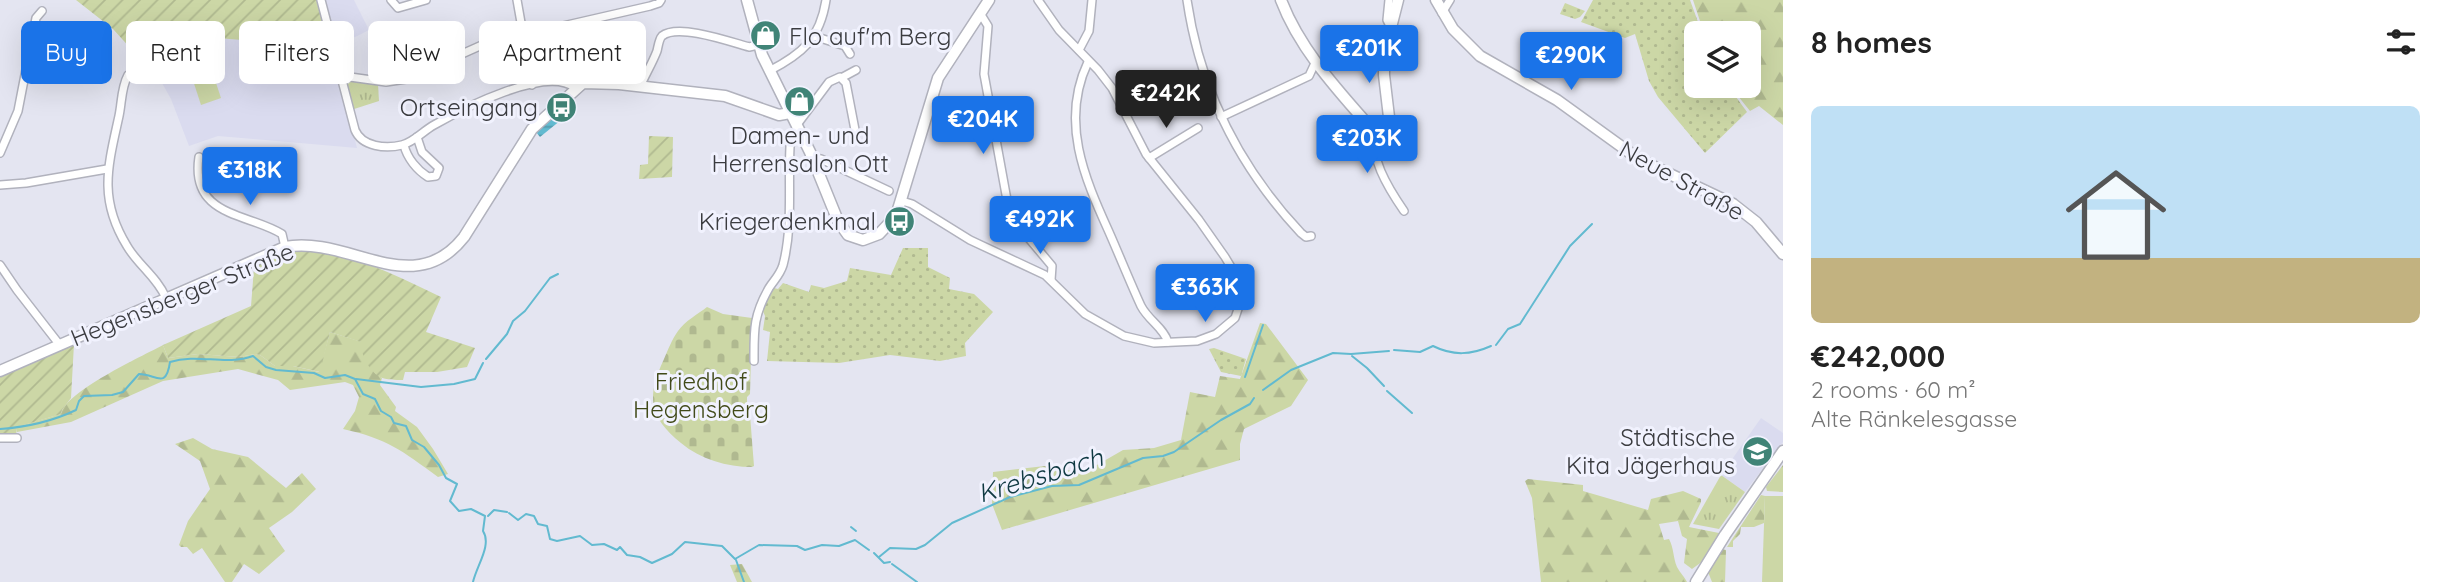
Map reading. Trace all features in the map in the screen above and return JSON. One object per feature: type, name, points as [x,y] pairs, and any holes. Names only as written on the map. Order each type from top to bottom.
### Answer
[{"type":"street","points":[[321,0],[326,21]]},
{"type":"street","points":[[393,4],[426,0]]},
{"type":"street","points":[[517,0],[520,21]]},
{"type":"street","points":[[587,21],[659,4],[661,0]]},
{"type":"street","points":[[747,0],[758,45],[813,158],[838,221],[844,231],[853,238],[866,240],[877,236],[892,222],[902,201],[938,78],[989,0]]},
{"type":"street","points":[[902,201],[912,204],[970,240],[1028,266],[1051,280],[1081,311],[1109,329],[1146,342],[1193,342],[1213,336],[1236,318],[1242,298],[1225,257],[1204,225],[1149,158],[1115,93],[1099,71],[1059,30],[1038,0]]},
{"type":"street","points":[[1079,50],[1089,29],[1092,0]]},
{"type":"street","points":[[1188,0],[1200,61],[1221,117],[1246,163],[1271,198],[1301,233],[1306,237],[1311,236]]},
{"type":"street","points":[[1281,0],[1293,27],[1316,61],[1372,126],[1382,126],[1389,117],[1383,68],[1398,0]]},
{"type":"street","points":[[1389,0],[1387,20],[1391,28]]},
{"type":"street","name":"Neue Straße","points":[[1436,0],[1456,33],[1487,61],[1557,100],[1647,164],[1733,204],[1756,222],[1783,254]]},
{"type":"street","points":[[1442,13],[1450,0]]},
{"type":"street","points":[[769,71],[796,57],[814,36],[826,1]]},
{"type":"street","points":[[0,153],[18,111],[36,18],[43,12]]},
{"type":"street","points":[[980,13],[988,26],[984,74],[1006,195],[1021,229],[1051,264],[1051,280]]},
{"type":"street","points":[[640,87],[660,38],[664,35],[690,32],[748,46],[758,45]]},
{"type":"street","points":[[814,36],[845,46],[850,54]]},
{"type":"street","points":[[354,78],[386,82],[406,79],[479,46]]},
{"type":"street","points":[[1221,117],[1309,76],[1316,61]]},
{"type":"street","points":[[1088,62],[1079,88],[1075,117],[1080,161],[1141,306],[1149,320],[1164,331],[1168,342]]},
{"type":"street","points":[[754,361],[755,319],[781,270],[788,242],[792,136],[830,82],[836,77],[843,78],[856,71]]},
{"type":"street","points":[[843,78],[856,135]]},
{"type":"street","points":[[126,79],[122,86],[120,113],[107,169],[109,199],[119,232],[132,255],[160,285],[166,298]]},
{"type":"street","points":[[343,84],[357,135],[366,143],[387,147],[404,145],[469,106],[532,85],[565,82],[575,88],[586,83],[729,97],[779,115],[790,113]]},
{"type":"street","name":"Hegensberger Straße","points":[[0,371],[285,247],[303,244],[327,247],[397,266],[419,265],[442,257],[464,237],[532,129],[575,88]]},
{"type":"street","points":[[1372,126],[1373,147],[1379,168],[1404,211]]},
{"type":"street","points":[[1149,158],[1198,128]]},
{"type":"street","points":[[404,145],[409,158],[422,173],[428,177],[436,176],[439,168],[422,152],[416,137]]},
{"type":"street","points":[[200,157],[198,176],[213,201],[232,215],[276,230],[283,237],[285,247]]},
{"type":"street","points":[[813,158],[821,159],[889,191]]},
{"type":"street","points":[[0,186],[107,169]]},
{"type":"street","points":[[0,265],[16,290],[59,344]]},
{"type":"street","points":[[0,438],[17,438]]},
{"type":"street","points":[[1696,582],[1719,544],[1782,455]]},
{"type":"shaded area","points":[[322,0],[354,0],[368,30],[354,38],[354,21],[328,21]]},
{"type":"shaded area","points":[[225,38],[239,39],[239,84],[341,84],[357,148],[218,136],[189,146],[163,84],[225,84]]},
{"type":"shaded area","name":"Städtische Kita Jägerhaus","points":[[1761,418],[1783,433],[1783,442],[1745,492],[1721,475]]},
{"type":"green space","points":[[76,0],[319,0],[324,21],[239,21],[239,40],[225,39],[225,21],[126,21],[126,43],[112,28],[112,21],[103,21]]},
{"type":"green space","points":[[1593,0],[1690,0],[1698,21],[1684,21],[1684,98],[1737,98],[1747,112],[1705,153],[1658,97],[1649,81],[1635,34],[1625,38],[1581,22]]},
{"type":"green space","points":[[1693,0],[1783,0],[1783,125],[1759,106],[1750,111],[1740,98],[1761,98],[1761,21],[1700,21]]},
{"type":"green space","points":[[1565,3],[1585,11],[1575,19],[1560,14]]},
{"type":"green space","points":[[354,81],[378,84],[379,101],[351,110],[345,86],[354,84]]},
{"type":"green space","points":[[194,84],[216,84],[221,98],[201,105]]},
{"type":"green space","points":[[649,136],[673,137],[672,177],[639,179],[640,165],[648,164]]},
{"type":"green space","points":[[903,248],[928,248],[928,267],[950,278],[949,289],[974,294],[993,312],[965,343],[966,356],[940,361],[890,355],[839,363],[767,361],[770,332],[763,330],[765,316],[762,309],[774,288],[778,289],[783,283],[809,292],[811,285],[824,288],[847,281],[850,268],[891,275]]},
{"type":"green space","points":[[299,251],[354,260],[390,273],[441,297],[426,332],[475,348],[467,367],[437,372],[405,372],[403,380],[385,379],[369,366],[361,342],[330,332],[320,372],[293,366],[275,366],[255,354],[239,357],[198,354],[168,358],[163,345],[251,306],[254,268],[257,263]]},
{"type":"green space","name":"Friedhof Hegensberg","points":[[707,307],[723,314],[752,318],[750,394],[747,397],[747,410],[750,415],[752,467],[714,461],[688,449],[662,424],[654,405],[653,395],[658,372],[674,337],[684,324]]},
{"type":"green space","points":[[1260,323],[1266,324],[1308,380],[1291,406],[1244,429],[1240,460],[1002,530],[992,504],[993,472],[1045,466],[1083,473],[1123,450],[1154,448],[1181,440],[1190,392],[1215,397],[1220,376],[1240,379]]},
{"type":"green space","points":[[330,332],[362,342],[375,373],[382,378],[380,385],[396,407],[395,411],[417,427],[448,474],[438,477],[394,447],[372,437],[343,429],[355,411],[359,397],[353,385],[345,382],[290,390],[278,380],[238,369],[163,381],[71,422],[17,432],[16,427],[61,414],[76,395],[90,385],[163,345],[168,358],[198,354],[239,357],[255,354],[275,366],[293,366],[319,372]]},
{"type":"green space","points":[[74,344],[71,398],[61,414],[17,427],[16,436],[0,436],[0,377]]},
{"type":"green space","points":[[1214,348],[1246,359],[1241,376],[1221,372],[1209,349]]},
{"type":"green space","points":[[193,438],[212,449],[248,457],[286,488],[302,473],[316,489],[292,512],[269,528],[285,551],[259,574],[244,564],[232,582],[225,582],[202,548],[193,554],[187,547],[179,545],[188,521],[210,489],[200,461],[175,444]]},
{"type":"green space","points":[[1783,465],[1783,492],[1767,491],[1766,487]]},
{"type":"green space","points":[[1721,475],[1745,492],[1719,529],[1693,524]]},
{"type":"green space","points":[[1528,479],[1583,485],[1583,491],[1648,510],[1651,499],[1683,491],[1701,499],[1689,527],[1719,535],[1703,561],[1692,569],[1684,563],[1687,539],[1682,536],[1678,521],[1659,524],[1664,540],[1669,539],[1671,542],[1677,567],[1687,582],[1541,582],[1532,498],[1525,481]]},
{"type":"green space","points":[[1761,495],[1765,496],[1764,523],[1754,527],[1741,527],[1740,534],[1733,541],[1733,547],[1727,547]]},
{"type":"green space","points":[[1765,496],[1783,496],[1783,582],[1762,582]]},
{"type":"green space","points":[[1722,549],[1726,550],[1725,582],[1712,582],[1708,572]]},
{"type":"green space","points":[[742,564],[752,582],[737,582],[730,565]]},
{"type":"water","points":[[556,113],[561,120],[540,137],[536,132]]},
{"type":"waterway","name":"Krebsbach","points":[[1496,345],[1508,329],[1520,324],[1570,246],[1592,224]]},
{"type":"waterway","points":[[486,359],[507,334],[513,321],[525,311],[550,278],[558,274]]},
{"type":"waterway","points":[[1245,377],[1263,325]]},
{"type":"waterway","name":"Krebsbach","points":[[1394,350],[1420,352],[1433,346],[1462,353],[1491,346]]},
{"type":"waterway","name":"Krebsbach","points":[[1263,390],[1291,370],[1333,353],[1389,351]]},
{"type":"waterway","points":[[0,429],[39,423],[67,414],[76,410],[84,396],[123,392],[139,374],[163,378],[170,362],[180,360],[232,360],[253,356],[266,367],[276,370],[314,373],[325,378],[345,375],[355,379],[363,394],[375,399],[381,411],[391,417],[394,423],[406,426],[412,440],[424,447],[446,478],[457,484],[450,501],[459,511],[471,509],[485,516],[485,549],[473,582]]},
{"type":"waterway","points":[[1352,356],[1384,386]]},
{"type":"waterway","points":[[356,379],[421,387],[454,384],[475,379],[483,363]]},
{"type":"waterway","points":[[1387,391],[1412,413]]},
{"type":"waterway","name":"Krebsbach","points":[[879,557],[890,548],[916,549],[925,545],[952,523],[1010,497],[1052,486],[1079,485],[1143,458],[1174,452],[1250,404],[1254,398]]},
{"type":"waterway","name":"Krebsbach","points":[[488,516],[494,510],[507,512]]},
{"type":"waterway","name":"Krebsbach","points":[[509,513],[518,520],[526,514],[534,516],[538,524],[547,526],[550,539],[557,541],[580,536],[592,545],[604,544],[617,550],[620,547],[627,555],[652,563],[672,554],[685,542],[722,546],[735,559],[759,545],[797,546],[805,550],[822,545],[839,546],[855,540],[869,550]]},
{"type":"waterway","points":[[851,527],[856,531]]},
{"type":"waterway","name":"Krebsbach","points":[[874,553],[884,563],[890,562]]},
{"type":"waterway","points":[[736,560],[744,582]]},
{"type":"waterway","points":[[892,564],[917,582]]},
{"type":"place","name":"Flo auf'm Berg","points":[[766,36]]},
{"type":"place","name":"Damen- und Herrensalon Ott","points":[[800,101]]},
{"type":"place","name":"Ortseingang","points":[[561,107]]},
{"type":"place","name":"Kriegerdenkmal","points":[[899,221]]},
{"type":"place","name":"Städtische Kita Jägerhaus","points":[[1758,451]]}]
